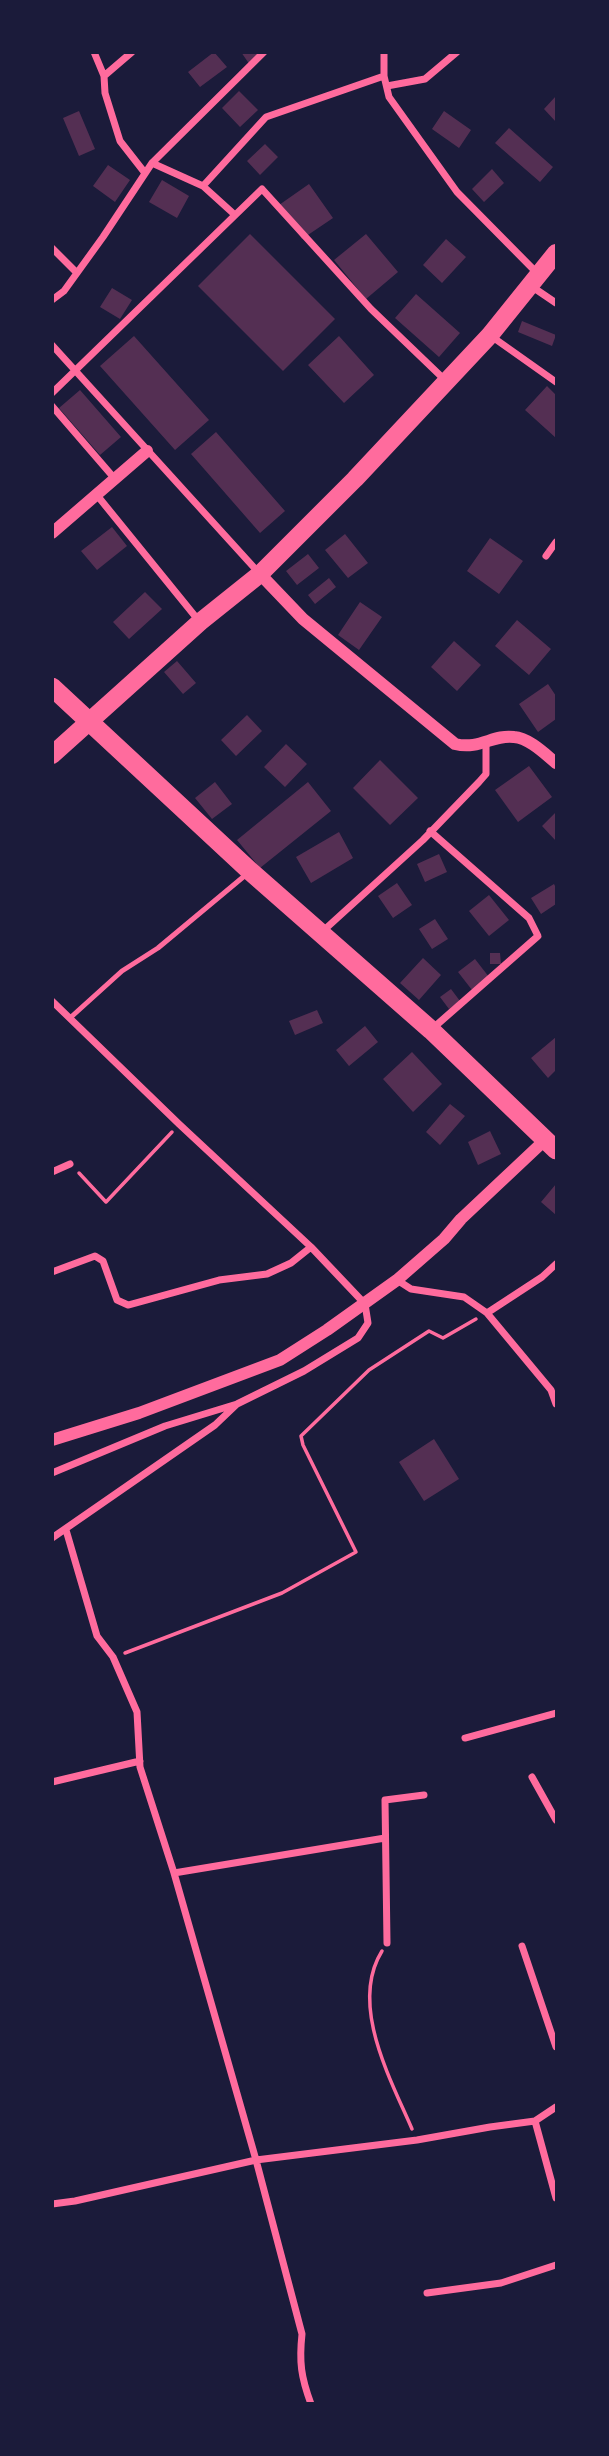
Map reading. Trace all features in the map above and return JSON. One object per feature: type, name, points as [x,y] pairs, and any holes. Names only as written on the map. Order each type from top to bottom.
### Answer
[{"type":"highway","points":[[52,687],[250,871],[431,1030],[551,1145]]},
{"type":"main road","points":[[52,755],[200,622],[260,574],[447,383],[490,335],[556,253]]},
{"type":"street","points":[[94,52],[104,76],[104,93],[120,141],[145,173]]},
{"type":"street","points":[[104,76],[132,52]]},
{"type":"street","points":[[52,300],[64,291],[152,163],[264,52]]},
{"type":"street","points":[[384,52],[384,76],[389,97],[457,192],[556,303]]},
{"type":"street","points":[[387,86],[425,79],[457,52]]},
{"type":"street","points":[[203,186],[266,117],[384,76]]},
{"type":"street","points":[[152,163],[203,186],[235,215]]},
{"type":"street","points":[[52,393],[262,189],[371,309],[447,383]]},
{"type":"street","points":[[52,248],[77,273]]},
{"type":"street","points":[[490,335],[556,382]]},
{"type":"street","points":[[52,345],[303,619],[455,744],[467,746],[515,737],[525,740],[556,763]]},
{"type":"street","points":[[52,406],[115,479]]},
{"type":"street","points":[[52,533],[147,451]]},
{"type":"street","points":[[96,494],[200,622]]},
{"type":"street","points":[[546,556],[556,542]]},
{"type":"street","points":[[322,932],[430,831],[486,774],[486,743]]},
{"type":"street","points":[[430,831],[529,918],[538,936],[431,1030]]},
{"type":"street","points":[[52,1002],[311,1247],[365,1304],[369,1323],[358,1338],[304,1371],[237,1404],[165,1426],[52,1473]]},
{"type":"street","points":[[52,1440],[139,1413],[280,1360],[397,1280],[551,1145]]},
{"type":"street","points":[[52,1172],[70,1164]]},
{"type":"street","points":[[52,1272],[95,1256],[103,1261],[117,1300],[128,1305],[219,1280],[267,1274],[290,1263],[311,1247]]},
{"type":"street","points":[[486,1313],[542,1277],[556,1264]]},
{"type":"street","points":[[397,1280],[411,1289],[464,1297],[486,1313],[551,1390],[556,1404]]},
{"type":"street","points":[[52,1538],[215,1424],[237,1404]]},
{"type":"street","points":[[66,1530],[97,1636],[113,1657],[136,1712],[140,1761],[256,2160],[302,2334],[299,2356],[301,2375],[311,2403]]},
{"type":"street","points":[[465,1738],[556,1713]]},
{"type":"street","points":[[52,1782],[140,1761]]},
{"type":"street","points":[[532,1777],[556,1820]]},
{"type":"street","points":[[387,1943],[385,1800],[424,1795]]},
{"type":"street","points":[[174,1873],[385,1838]]},
{"type":"street","points":[[522,1946],[556,2047]]},
{"type":"street","points":[[52,2204],[256,2160],[417,2140],[534,2121],[556,2107]]},
{"type":"street","points":[[534,2121],[556,2198]]},
{"type":"street","points":[[427,2293],[501,2283],[556,2265]]},
{"type":"lane","points":[[70,1018],[122,971],[158,948],[250,871]]},
{"type":"path","points":[[70,1164],[106,1202],[179,1124]]},
{"type":"path","points":[[113,1657],[282,1593],[356,1552],[301,1436],[369,1370],[429,1331],[443,1338],[486,1313]]},
{"type":"path","points":[[387,1943],[374,1964],[368,1996],[379,2054],[417,2140]]},
{"type":"building","points":[[214,52],[227,67],[200,87],[188,72]]},
{"type":"building","points":[[241,52],[261,52],[250,65]]},
{"type":"building","points":[[239,91],[258,110],[240,127],[222,108]]},
{"type":"building","points":[[556,96],[556,122],[544,109]]},
{"type":"building","points":[[79,111],[95,149],[79,156],[63,118]]},
{"type":"building","points":[[444,111],[471,130],[459,148],[432,129]]},
{"type":"building","points":[[509,128],[553,167],[540,182],[495,143]]},
{"type":"building","points":[[265,144],[278,157],[260,175],[247,161]]},
{"type":"building","points":[[108,165],[130,180],[115,202],[93,186]]},
{"type":"building","points":[[492,169],[504,183],[484,202],[472,189]]},
{"type":"building","points":[[162,180],[189,196],[177,218],[149,202]]},
{"type":"building","points":[[309,184],[333,218],[302,239],[279,205]]},
{"type":"building","points":[[250,234],[335,319],[283,371],[198,286]]},
{"type":"building","points":[[366,234],[398,272],[366,299],[334,260]]},
{"type":"building","points":[[446,239],[466,257],[442,283],[423,265]]},
{"type":"building","points":[[112,288],[132,300],[120,319],[100,307]]},
{"type":"building","points":[[416,294],[460,333],[439,357],[395,318]]},
{"type":"building","points":[[522,321],[556,335],[552,346],[518,332]]},
{"type":"building","points":[[134,336],[209,420],[175,450],[100,366]]},
{"type":"building","points":[[339,336],[374,375],[344,403],[308,365]]},
{"type":"building","points":[[547,386],[556,395],[556,438],[525,410]]},
{"type":"building","points":[[80,390],[121,437],[100,455],[59,408]]},
{"type":"building","points":[[216,432],[285,511],[260,533],[191,454]]},
{"type":"building","points":[[112,527],[127,546],[97,570],[81,551]]},
{"type":"building","points":[[345,534],[368,563],[348,578],[325,550]]},
{"type":"building","points":[[490,538],[523,561],[499,594],[467,571]]},
{"type":"building","points":[[308,554],[319,568],[297,585],[286,571]]},
{"type":"building","points":[[329,578],[336,587],[315,604],[308,595]]},
{"type":"building","points":[[145,592],[162,609],[129,639],[113,622]]},
{"type":"building","points":[[360,602],[382,617],[359,650],[338,635]]},
{"type":"building","points":[[517,620],[551,649],[529,675],[495,646]]},
{"type":"building","points":[[454,641],[481,665],[457,691],[431,667]]},
{"type":"building","points":[[177,661],[196,683],[183,694],[164,672]]},
{"type":"building","points":[[548,684],[556,696],[556,719],[538,732],[519,704]]},
{"type":"building","points":[[247,715],[262,731],[236,756],[221,740]]},
{"type":"building","points":[[286,744],[307,764],[285,787],[264,767]]},
{"type":"building","points":[[380,760],[418,798],[390,825],[353,788]]},
{"type":"building","points":[[529,766],[552,797],[518,822],[495,790]]},
{"type":"building","points":[[215,782],[232,804],[212,819],[195,798]]},
{"type":"building","points":[[308,782],[331,811],[260,868],[237,840]]},
{"type":"building","points":[[556,812],[556,841],[542,826]]},
{"type":"building","points":[[339,832],[353,858],[311,883],[296,857]]},
{"type":"building","points":[[439,854],[447,872],[425,882],[417,864]]},
{"type":"building","points":[[397,883],[412,905],[393,918],[378,896]]},
{"type":"building","points":[[554,884],[556,904],[541,914],[531,898]]},
{"type":"building","points":[[489,895],[509,920],[489,936],[469,911]]},
{"type":"building","points":[[435,919],[448,939],[432,949],[419,929]]},
{"type":"building","points":[[490,953],[500,953],[501,964],[490,964]]},
{"type":"building","points":[[423,958],[441,975],[419,1000],[400,983]]},
{"type":"building","points":[[475,959],[489,977],[472,990],[458,972]]},
{"type":"building","points":[[451,989],[460,1001],[449,1009],[440,997]]},
{"type":"building","points":[[317,1010],[323,1023],[295,1035],[289,1021]]},
{"type":"building","points":[[365,1026],[378,1042],[349,1066],[336,1050]]},
{"type":"building","points":[[556,1037],[556,1070],[548,1078],[531,1058]]},
{"type":"building","points":[[412,1052],[442,1084],[413,1112],[383,1079]]},
{"type":"building","points":[[450,1104],[465,1116],[440,1145],[426,1132]]},
{"type":"building","points":[[490,1131],[501,1154],[478,1165],[468,1142]]},
{"type":"building","points":[[556,1184],[556,1215],[541,1202]]},
{"type":"building","points":[[434,1439],[459,1479],[424,1501],[399,1462]]}]
